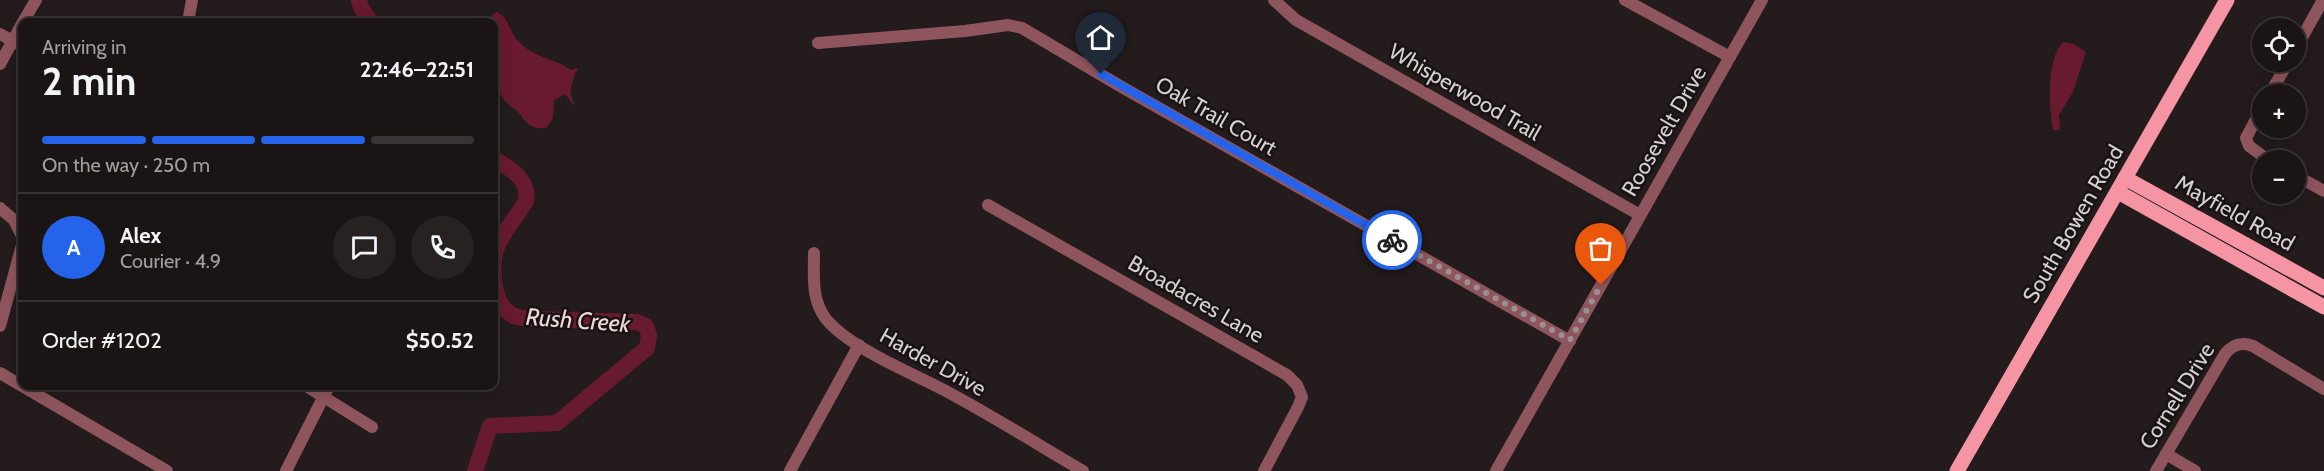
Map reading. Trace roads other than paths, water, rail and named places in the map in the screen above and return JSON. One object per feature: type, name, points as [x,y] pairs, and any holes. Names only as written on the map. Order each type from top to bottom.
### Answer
[{"type":"main road","name":"South Bowen Road","points":[[1957,471],[2227,0]]},
{"type":"main road","name":"Mayfield Road","points":[[2121,185],[2324,288]]},
{"type":"main road","points":[[2121,185],[2324,307]]},
{"type":"street","points":[[26,18],[36,0]]},
{"type":"street","points":[[189,18],[192,0]]},
{"type":"street","name":"Whisperwood Trail","points":[[1274,0],[1296,20],[1640,215]]},
{"type":"street","points":[[1625,0],[1730,57]]},
{"type":"street","name":"Roosevelt Drive","points":[[1496,471],[1762,0]]},
{"type":"street","points":[[2306,30],[2323,0]]},
{"type":"street","name":"Oak Trail Court","points":[[818,43],[965,31],[1008,25],[1022,28],[1120,86],[1570,340]]},
{"type":"street","points":[[0,34],[18,44],[0,64]]},
{"type":"street","points":[[2252,127],[2246,138],[2249,146],[2254,150]]},
{"type":"street","points":[[2306,181],[2324,191]]},
{"type":"street","name":"Broadacres Lane","points":[[988,205],[1287,375],[1297,385],[1302,397],[1264,471]]},
{"type":"street","points":[[0,208],[14,220],[18,228]]},
{"type":"street","name":"Harder Drive","points":[[814,253],[814,291],[818,306],[835,328],[860,345],[946,391],[1083,471]]},
{"type":"street","points":[[0,326],[18,260]]},
{"type":"street","name":"Cornell Drive","points":[[2156,471],[2225,354],[2236,345],[2245,343],[2253,346],[2324,389]]},
{"type":"street","points":[[790,471],[860,345]]},
{"type":"street","points":[[0,373],[18,384]]},
{"type":"street","points":[[29,390],[167,471]]},
{"type":"street","points":[[286,471],[326,391],[372,427]]},
{"type":"street","points":[[2166,454],[2195,471]]},
{"type":"waterway","name":"Rush Creek","points":[[359,0],[361,8],[368,18]]},
{"type":"waterway","name":"Rush Creek","points":[[498,161],[522,181],[526,201],[498,245]]},
{"type":"waterway","name":"Rush Creek","points":[[475,471],[490,426],[557,423],[647,348],[649,335],[646,326],[637,322],[516,317],[503,307],[498,296]]}]
